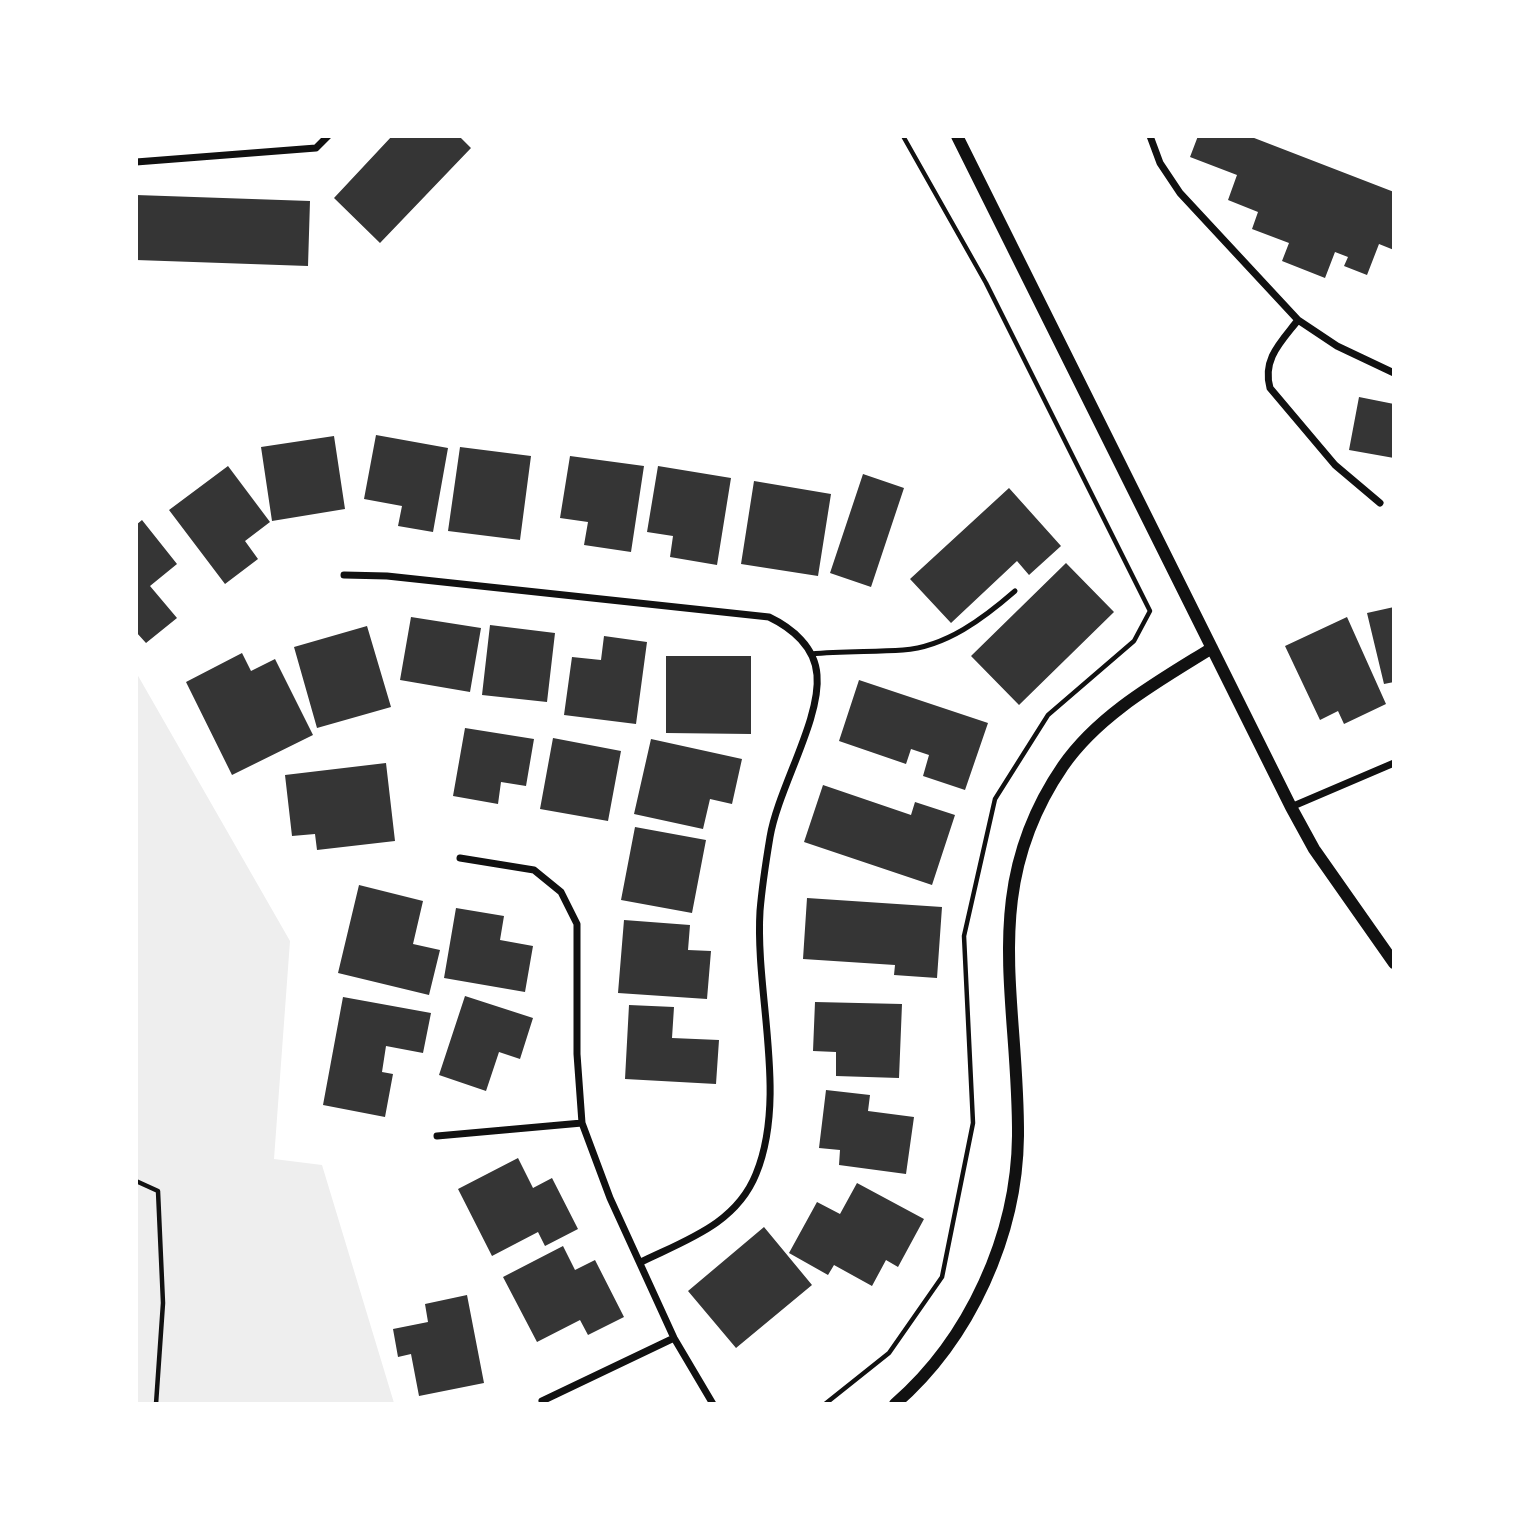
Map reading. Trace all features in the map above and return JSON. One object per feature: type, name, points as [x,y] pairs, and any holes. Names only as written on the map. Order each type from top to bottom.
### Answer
[{"type":"street","points":[[136,162],[316,148],[328,136]]},
{"type":"street","points":[[957,136],[1291,807],[1314,849],[1394,963]]},
{"type":"street","points":[[1150,136],[1160,163],[1180,192],[1298,320],[1337,346],[1394,373]]},
{"type":"street","points":[[1298,320],[1268,360],[1266,374],[1270,388],[1335,465],[1380,503]]},
{"type":"street","points":[[344,575],[387,576],[769,617],[787,625],[811,654],[817,674],[812,715],[790,769],[771,834],[760,912],[769,1104],[763,1153],[755,1177],[731,1214],[713,1227],[641,1262]]},
{"type":"street","points":[[895,1404],[932,1366],[959,1328],[996,1254],[1007,1215],[1018,1140],[1008,931],[1015,871],[1025,837],[1040,803],[1058,774],[1093,731],[1157,682],[1212,648]]},
{"type":"street","points":[[1291,807],[1394,762]]},
{"type":"street","points":[[460,858],[534,870],[561,892],[577,924],[577,1054],[582,1123],[610,1198],[674,1338],[713,1404]]},
{"type":"street","points":[[437,1136],[582,1123]]},
{"type":"street","points":[[542,1401],[674,1338]]},
{"type":"lane","points":[[811,654],[904,650],[927,645],[955,635],[1016,591]]},
{"type":"path","points":[[825,1404],[889,1353],[942,1278],[973,1123],[964,936],[995,799],[1048,715],[1134,641],[1150,611],[986,283],[903,136]]},
{"type":"path","points":[[136,1181],[158,1191],[163,1303],[156,1404]]},
{"type":"shaded area","points":[[137,674],[290,941],[274,1159],[322,1165],[394,1403],[137,1403]]},
{"type":"building","points":[[392,136],[459,136],[471,148],[380,243],[334,198]]},
{"type":"building","points":[[1198,136],[1249,136],[1394,192],[1394,250],[1379,244],[1367,275],[1344,266],[1348,257],[1335,252],[1325,278],[1282,261],[1289,243],[1252,229],[1258,212],[1228,200],[1237,175],[1190,157]]},
{"type":"building","points":[[136,195],[310,201],[308,266],[136,260]]},
{"type":"building","points":[[1359,397],[1394,404],[1394,458],[1349,450]]},
{"type":"building","points":[[376,435],[448,448],[433,532],[398,526],[402,506],[364,499]]},
{"type":"building","points":[[334,436],[345,509],[272,521],[261,447]]},
{"type":"building","points":[[460,447],[531,456],[520,540],[448,531]]},
{"type":"building","points":[[570,456],[644,466],[631,552],[584,545],[588,522],[560,518]]},
{"type":"building","points":[[228,466],[270,522],[245,541],[258,559],[225,584],[169,510]]},
{"type":"building","points":[[658,466],[731,478],[717,565],[670,557],[673,536],[647,532]]},
{"type":"building","points":[[863,474],[904,488],[871,587],[830,573]]},
{"type":"building","points":[[754,481],[831,494],[818,576],[741,564]]},
{"type":"building","points":[[1009,488],[1061,546],[1029,575],[1017,561],[951,623],[910,579]]},
{"type":"building","points":[[142,520],[177,564],[150,586],[177,618],[146,643],[136,632],[136,525]]},
{"type":"building","points":[[1066,563],[1114,612],[1019,705],[971,656]]},
{"type":"building","points":[[1394,607],[1394,682],[1384,684],[1367,613]]},
{"type":"building","points":[[411,617],[481,628],[470,692],[400,680]]},
{"type":"building","points":[[1347,617],[1386,704],[1344,724],[1338,711],[1320,720],[1285,646]]},
{"type":"building","points":[[490,625],[555,633],[547,702],[482,695]]},
{"type":"building","points":[[367,626],[391,707],[317,728],[294,647]]},
{"type":"building","points":[[604,636],[647,642],[636,724],[564,715],[572,657],[601,660]]},
{"type":"building","points":[[242,653],[251,671],[275,659],[313,735],[232,775],[186,682]]},
{"type":"building","points":[[666,656],[751,656],[751,734],[666,733]]},
{"type":"building","points":[[859,680],[988,723],[965,790],[923,776],[929,755],[911,749],[906,764],[839,741]]},
{"type":"building","points":[[465,728],[534,739],[526,786],[501,782],[498,804],[453,796]]},
{"type":"building","points":[[553,738],[621,751],[608,821],[540,809]]},
{"type":"building","points":[[651,739],[742,759],[732,804],[710,799],[703,829],[634,814]]},
{"type":"building","points":[[386,763],[395,841],[317,850],[315,834],[292,836],[285,775]]},
{"type":"building","points":[[823,785],[911,815],[915,802],[955,815],[932,885],[804,842]]},
{"type":"building","points":[[635,827],[706,840],[692,913],[621,900]]},
{"type":"building","points":[[359,885],[423,901],[413,944],[440,950],[429,995],[338,973]]},
{"type":"building","points":[[807,898],[942,907],[937,978],[894,975],[895,965],[803,959]]},
{"type":"building","points":[[456,908],[504,916],[500,940],[533,946],[525,992],[444,978]]},
{"type":"building","points":[[624,920],[690,925],[688,950],[711,951],[707,999],[618,993]]},
{"type":"building","points":[[465,996],[533,1018],[520,1059],[499,1052],[486,1091],[439,1075]]},
{"type":"building","points":[[343,997],[431,1013],[423,1053],[386,1046],[382,1072],[393,1074],[385,1117],[323,1105]]},
{"type":"building","points":[[815,1002],[902,1004],[899,1078],[836,1076],[836,1052],[813,1051]]},
{"type":"building","points":[[629,1005],[674,1007],[672,1038],[719,1040],[716,1084],[625,1079]]},
{"type":"building","points":[[826,1090],[870,1095],[868,1111],[914,1117],[906,1174],[839,1165],[840,1150],[819,1148]]},
{"type":"building","points":[[518,1158],[533,1188],[552,1178],[578,1229],[545,1246],[538,1232],[492,1256],[458,1189]]},
{"type":"building","points":[[857,1183],[924,1219],[898,1267],[886,1260],[872,1286],[834,1265],[828,1275],[789,1253],[817,1202],[840,1214]]},
{"type":"building","points":[[764,1227],[812,1285],[736,1348],[688,1291]]},
{"type":"building","points":[[563,1246],[575,1270],[595,1260],[624,1317],[588,1335],[580,1320],[537,1342],[503,1277]]},
{"type":"building","points":[[467,1295],[484,1383],[419,1396],[411,1354],[398,1357],[393,1329],[428,1322],[425,1304]]}]
